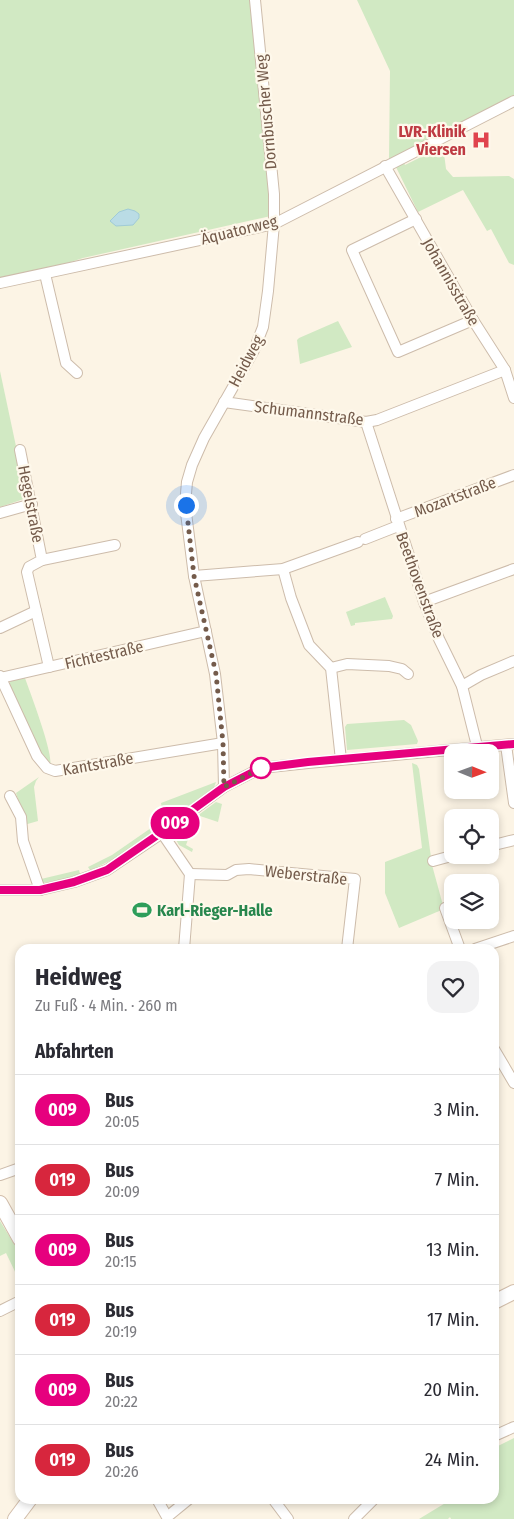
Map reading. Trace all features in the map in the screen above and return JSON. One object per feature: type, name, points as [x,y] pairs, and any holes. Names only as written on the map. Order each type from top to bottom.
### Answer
[{"type":"main road","points":[[0,1203],[15,1230]]},
{"type":"main road","points":[[499,1300],[514,1292]]},
{"type":"main road","points":[[15,1519],[26,1504]]},
{"type":"street","name":"Dornbuscher Weg","points":[[255,0],[274,194],[274,224]]},
{"type":"street","name":"Äquatorweg","points":[[0,283],[274,224],[514,101]]},
{"type":"street","name":"Johannisstraße","points":[[386,166],[473,320],[506,370],[514,398]]},
{"type":"street","points":[[416,219],[352,250],[398,352],[473,320]]},
{"type":"street","name":"Heidweg","points":[[224,787],[223,743],[216,674],[194,576],[186,505],[187,482],[192,464],[204,438],[254,350],[263,327],[274,224]]},
{"type":"street","points":[[44,274],[66,363],[77,373]]},
{"type":"street","name":"Schumannstraße","points":[[224,402],[366,422],[377,420],[506,370]]},
{"type":"street","name":"Beethovenstraße","points":[[366,422],[424,602],[439,639],[462,686],[476,744]]},
{"type":"street","name":"Hegelstraße","points":[[20,450],[42,560],[29,567],[27,572],[49,667]]},
{"type":"street","name":"Mozartstraße","points":[[194,576],[283,569],[361,540],[397,523],[514,475]]},
{"type":"street","points":[[0,513],[32,504]]},
{"type":"street","points":[[42,560],[115,545]]},
{"type":"street","points":[[283,569],[291,598],[309,645],[331,668],[341,760]]},
{"type":"street","points":[[424,602],[514,569]]},
{"type":"street","points":[[0,628],[36,611]]},
{"type":"street","name":"Fichtestraße","points":[[0,676],[49,667],[206,631]]},
{"type":"street","points":[[462,686],[514,661]]},
{"type":"street","points":[[331,668],[347,664],[389,666],[402,669],[408,674]]},
{"type":"street","name":"Kantstraße","points":[[0,676],[37,756],[47,768],[55,771],[223,743]]},
{"type":"street","points":[[510,744],[514,802]]},
{"type":"street","points":[[0,890],[40,890],[74,882],[107,870],[224,787],[261,768],[444,749]]},
{"type":"street","points":[[10,796],[22,817],[23,841],[40,890]]},
{"type":"street","points":[[162,832],[190,874],[184,944]]},
{"type":"street","points":[[499,844],[514,840]]},
{"type":"street","points":[[433,861],[444,858]]},
{"type":"street","name":"Weberstraße","points":[[190,874],[227,875],[236,870],[249,869],[355,879],[348,944]]},
{"type":"street","points":[[453,929],[458,944]]},
{"type":"street","points":[[490,944],[514,936]]},
{"type":"street","points":[[499,1058],[514,1083]]},
{"type":"street","points":[[0,1175],[15,1170]]},
{"type":"street","points":[[0,1310],[15,1303]]},
{"type":"street","points":[[499,1434],[514,1427]]},
{"type":"street","points":[[160,1504],[166,1517],[182,1504]]},
{"type":"street","points":[[277,1504],[288,1519]]},
{"type":"street","points":[[354,1519],[370,1504]]},
{"type":"green space","points":[[0,0],[253,0],[271,216],[83,258],[43,271],[0,281]]},
{"type":"green space","points":[[357,0],[514,0],[514,97],[389,160],[390,71]]},
{"type":"green space","points":[[429,153],[444,153],[446,169],[453,177],[509,176],[514,179],[514,265],[509,263],[491,229],[487,231],[463,190],[418,212],[395,165],[403,161],[405,165]]},
{"type":"green space","points":[[338,321],[352,347],[300,364],[297,340]]},
{"type":"green space","points":[[0,371],[27,498],[0,507]]},
{"type":"green space","points":[[385,597],[393,616],[392,619],[355,623],[355,625],[351,626],[346,612]]},
{"type":"green space","points":[[25,678],[45,737],[50,765],[43,759],[8,685],[11,681]]},
{"type":"green space","points":[[404,720],[411,725],[418,741],[417,744],[347,750],[345,727],[347,724]]},
{"type":"green space","points":[[412,763],[417,765],[419,769],[432,865],[444,909],[399,928],[385,893],[385,862],[422,848]]},
{"type":"green space","points":[[39,777],[34,787],[38,821],[24,825],[16,793]]},
{"type":"green space","points":[[216,782],[213,790],[154,834],[107,863],[90,870],[88,867],[112,855],[164,819],[161,803]]},
{"type":"green space","points":[[216,802],[222,804],[218,822],[198,815]]},
{"type":"green space","points":[[196,816],[186,845],[193,849],[192,852],[179,845],[173,835]]},
{"type":"green space","points":[[79,870],[80,874],[65,879],[42,883],[40,881],[41,879]]},
{"type":"green space","points":[[0,1221],[15,1245],[15,1272],[6,1253],[0,1256]]},
{"type":"green space","points":[[514,1438],[514,1519],[451,1519],[450,1517],[448,1519],[419,1519],[444,1504],[499,1504],[499,1446]]},
{"type":"water","points":[[128,209],[139,214],[139,218],[133,225],[116,226],[110,221],[119,212]]},
{"type":"bus line","name":"009","points":[[0,890],[40,890],[74,882],[107,870],[224,787],[261,768],[308,762],[351,760],[477,746],[514,744]]},
{"type":"place","name":"LVR-Klinik Viersen","points":[[481,140]]},
{"type":"place","name":"Karl-Rieger-Halle","points":[[142,910]]},
{"type":"route","points":[[186,505],[194,576],[216,674],[223,743],[224,787],[261,768]]}]
